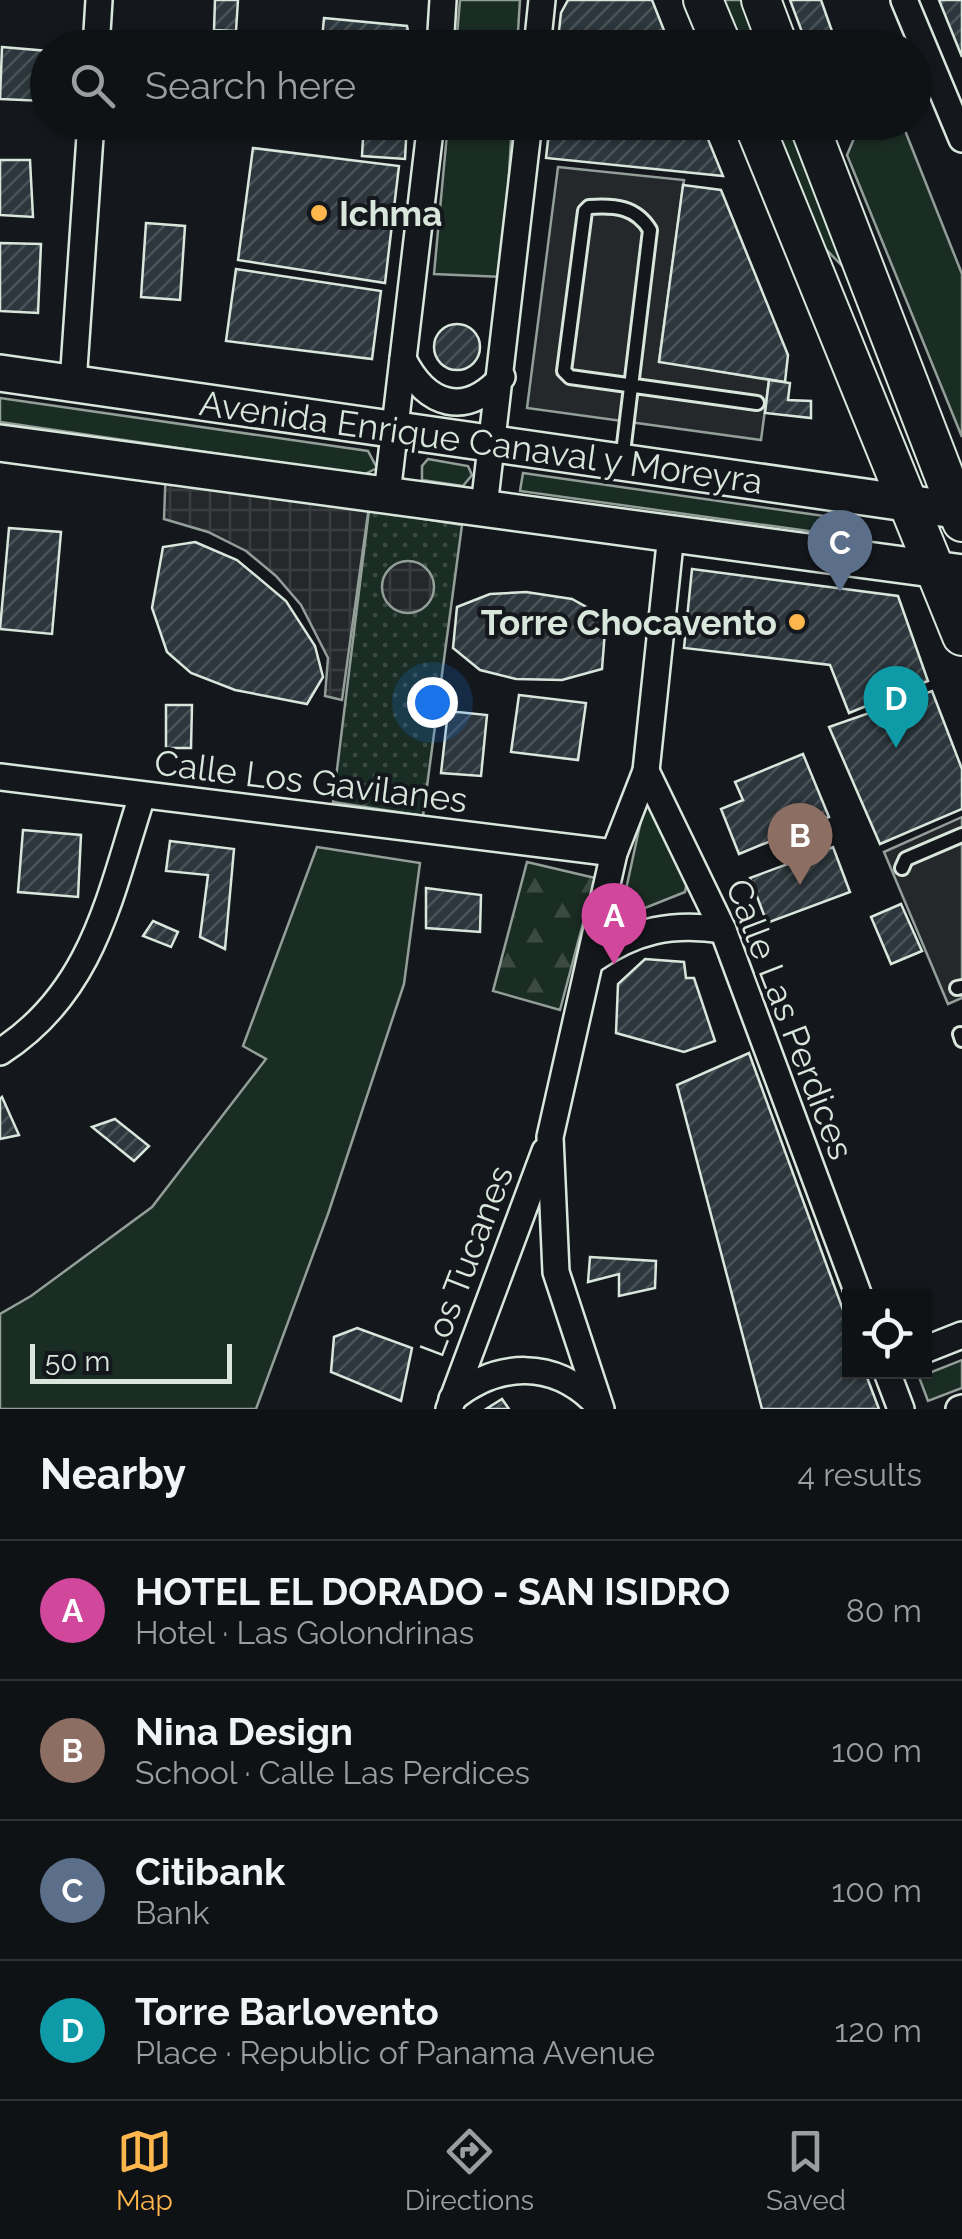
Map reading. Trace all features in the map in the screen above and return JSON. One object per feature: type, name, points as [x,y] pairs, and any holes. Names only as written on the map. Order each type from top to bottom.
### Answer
[{"type":"main road","points":[[703,0],[715,30]]},
{"type":"main road","points":[[761,0],[773,30]]},
{"type":"main road","points":[[760,140],[908,504],[949,571],[962,636]]},
{"type":"main road","points":[[825,140],[960,515]]},
{"type":"street","points":[[97,30],[99,0]]},
{"type":"street","points":[[441,30],[442,0]]},
{"type":"street","points":[[539,30],[542,0]]},
{"type":"street","points":[[904,0],[917,30]]},
{"type":"street","points":[[932,67],[962,139]]},
{"type":"street","points":[[72,382],[90,140]]},
{"type":"street","points":[[388,494],[430,140]]},
{"type":"street","points":[[484,507],[528,140]]},
{"type":"street","points":[[403,359],[427,393],[447,402],[468,401],[488,393],[502,377]]},
{"type":"street","name":"Avenida Enrique Canaval y Moreyra","points":[[0,373],[908,504],[960,515]]},
{"type":"street","name":"Avenida Enrique Canaval y Moreyra","points":[[0,443],[949,571]]},
{"type":"street","points":[[600,1408],[556,1272],[550,1138],[614,853],[646,771],[672,534]]},
{"type":"street","name":"Calle Las Perdices","points":[[646,771],[723,930],[856,1289]]},
{"type":"street","name":"Calle Los Gavilanes","points":[[0,777],[614,853]]},
{"type":"street","points":[[0,1052],[47,1011],[77,974],[100,934],[142,796]]},
{"type":"street","points":[[592,960],[621,940],[654,928],[688,925],[723,930]]},
{"type":"street","name":"Los Tucanes","points":[[451,1404],[550,1138]]},
{"type":"street","points":[[932,1347],[962,1335]]},
{"type":"street","points":[[451,1404],[471,1383],[516,1369],[562,1378],[600,1408]]},
{"type":"street","points":[[890,1379],[901,1409]]},
{"type":"lane","points":[[622,463],[632,386],[650,230],[642,216],[627,209],[589,207],[584,211],[564,371],[570,377],[632,386],[757,403]]},
{"type":"lane","points":[[902,868],[906,859],[962,834]]},
{"type":"green space","points":[[460,0],[520,0],[518,30],[457,30]]},
{"type":"green space","points":[[719,0],[742,0],[753,30],[730,30]]},
{"type":"green space","points":[[446,140],[511,140],[503,277],[434,274]]},
{"type":"green space","points":[[774,140],[797,140],[850,274],[811,234]]},
{"type":"green space","points":[[853,140],[909,140],[962,274],[962,437],[847,155]]},
{"type":"green space","points":[[0,398],[368,451],[377,468],[363,475],[0,422]]},
{"type":"green space","points":[[428,459],[468,466],[472,475],[463,486],[422,480],[422,466]]},
{"type":"green space","points":[[523,473],[845,519],[853,527],[844,536],[520,491]]},
{"type":"green space","points":[[369,510],[462,525],[423,816],[333,802]]},
{"type":"green space","points":[[652,802],[687,882],[685,892],[640,910],[628,910],[625,894],[643,811]]},
{"type":"green space","points":[[317,847],[420,863],[404,984],[328,1214],[256,1409],[0,1409],[0,1314],[31,1296],[152,1207],[266,1059],[243,1046]]},
{"type":"green space","points":[[527,862],[595,878],[560,1010],[493,991]]},
{"type":"green space","points":[[962,1360],[962,1388],[928,1401],[920,1379],[932,1379],[932,1372]]},
{"type":"shaded area","points":[[558,167],[684,180],[659,361],[769,380],[761,440],[527,408]]},
{"type":"shaded area","points":[[166,465],[371,492],[342,700],[325,696],[328,658],[301,605],[276,576],[246,551],[208,532],[164,519]]},
{"type":"shaded area","points":[[408,561],[426,569],[434,587],[426,605],[408,613],[390,605],[382,587],[390,569]]},
{"type":"shaded area","points":[[962,817],[962,998],[948,1004],[884,852]]},
{"type":"building","points":[[215,0],[238,0],[236,30],[214,30]]},
{"type":"building","points":[[568,0],[652,0],[664,30],[559,30]]},
{"type":"building","points":[[790,0],[821,0],[832,30],[801,30]]},
{"type":"building","points":[[939,0],[962,0],[962,57]]},
{"type":"building","points":[[324,18],[407,26],[408,30],[323,30]]},
{"type":"building","points":[[2,47],[30,49],[30,100],[0,99]]},
{"type":"building","points":[[363,140],[406,140],[405,159],[362,156]]},
{"type":"building","points":[[548,140],[708,140],[723,176],[546,158]]},
{"type":"building","name":"Ichma","points":[[253,148],[399,166],[385,283],[238,260]]},
{"type":"building","points":[[0,160],[30,160],[33,217],[0,215]]},
{"type":"building","points":[[683,185],[721,190],[788,355],[785,382],[659,362]]},
{"type":"building","points":[[146,223],[185,226],[180,300],[141,297]]},
{"type":"building","points":[[0,243],[41,244],[38,313],[0,311]]},
{"type":"building","points":[[236,269],[381,291],[372,359],[226,341]]},
{"type":"building","points":[[457,324],[473,331],[480,347],[473,363],[457,370],[441,363],[434,347],[441,331]]},
{"type":"building","points":[[769,380],[790,383],[788,400],[811,401],[811,418],[765,413]]},
{"type":"building","points":[[9,528],[61,532],[52,634],[0,629]]},
{"type":"building","points":[[195,542],[237,560],[286,601],[315,646],[323,677],[307,704],[235,690],[191,673],[167,652],[152,608],[163,547]]},
{"type":"building","name":"Torre Chocavento","points":[[692,569],[898,596],[928,681],[849,713],[830,665],[684,648]]},
{"type":"building","points":[[526,592],[572,599],[606,618],[602,669],[562,680],[516,679],[480,670],[453,648],[457,607],[490,594]]},
{"type":"building","points":[[932,691],[962,769],[962,809],[880,844],[829,727]]},
{"type":"building","points":[[519,695],[586,703],[578,760],[511,752]]},
{"type":"building","points":[[166,705],[192,705],[191,748],[166,748]]},
{"type":"building","points":[[448,711],[487,715],[481,776],[441,773]]},
{"type":"building","points":[[803,754],[829,817],[739,854],[721,809],[743,800],[735,782]]},
{"type":"building","points":[[23,830],[81,835],[78,897],[18,892]]},
{"type":"building","points":[[170,841],[234,849],[225,949],[200,937],[208,875],[166,871]]},
{"type":"building","points":[[833,847],[850,892],[767,923],[750,878]]},
{"type":"building","points":[[426,888],[481,895],[480,932],[426,928]]},
{"type":"building","points":[[901,904],[922,951],[891,964],[871,917]]},
{"type":"building","points":[[153,921],[178,932],[171,947],[143,936]]},
{"type":"building","points":[[645,959],[684,962],[686,978],[694,978],[715,1041],[684,1052],[616,1033],[618,984]]},
{"type":"building","points":[[749,1053],[842,1307],[842,1379],[868,1379],[879,1409],[762,1409],[677,1085]]},
{"type":"building","points":[[0,1099],[19,1135],[0,1139]]},
{"type":"building","points":[[115,1119],[149,1146],[134,1161],[92,1127]]},
{"type":"building","points":[[590,1257],[656,1261],[655,1288],[619,1296],[619,1274],[588,1282]]},
{"type":"building","points":[[357,1328],[412,1348],[401,1401],[331,1372],[334,1337]]},
{"type":"building","points":[[502,1399],[509,1409],[486,1409]]},
{"type":"place","name":"Ichma","points":[[319,213]]},
{"type":"place","name":"Citibank","points":[[840,592]]},
{"type":"place","name":"Torre Chocavento","points":[[797,622]]},
{"type":"place","name":"Torre Barlovento","points":[[896,748]]},
{"type":"place","name":"Nina Design","points":[[800,885]]},
{"type":"place","name":"HOTEL EL DORADO - SAN ISIDRO","points":[[614,965]]}]
